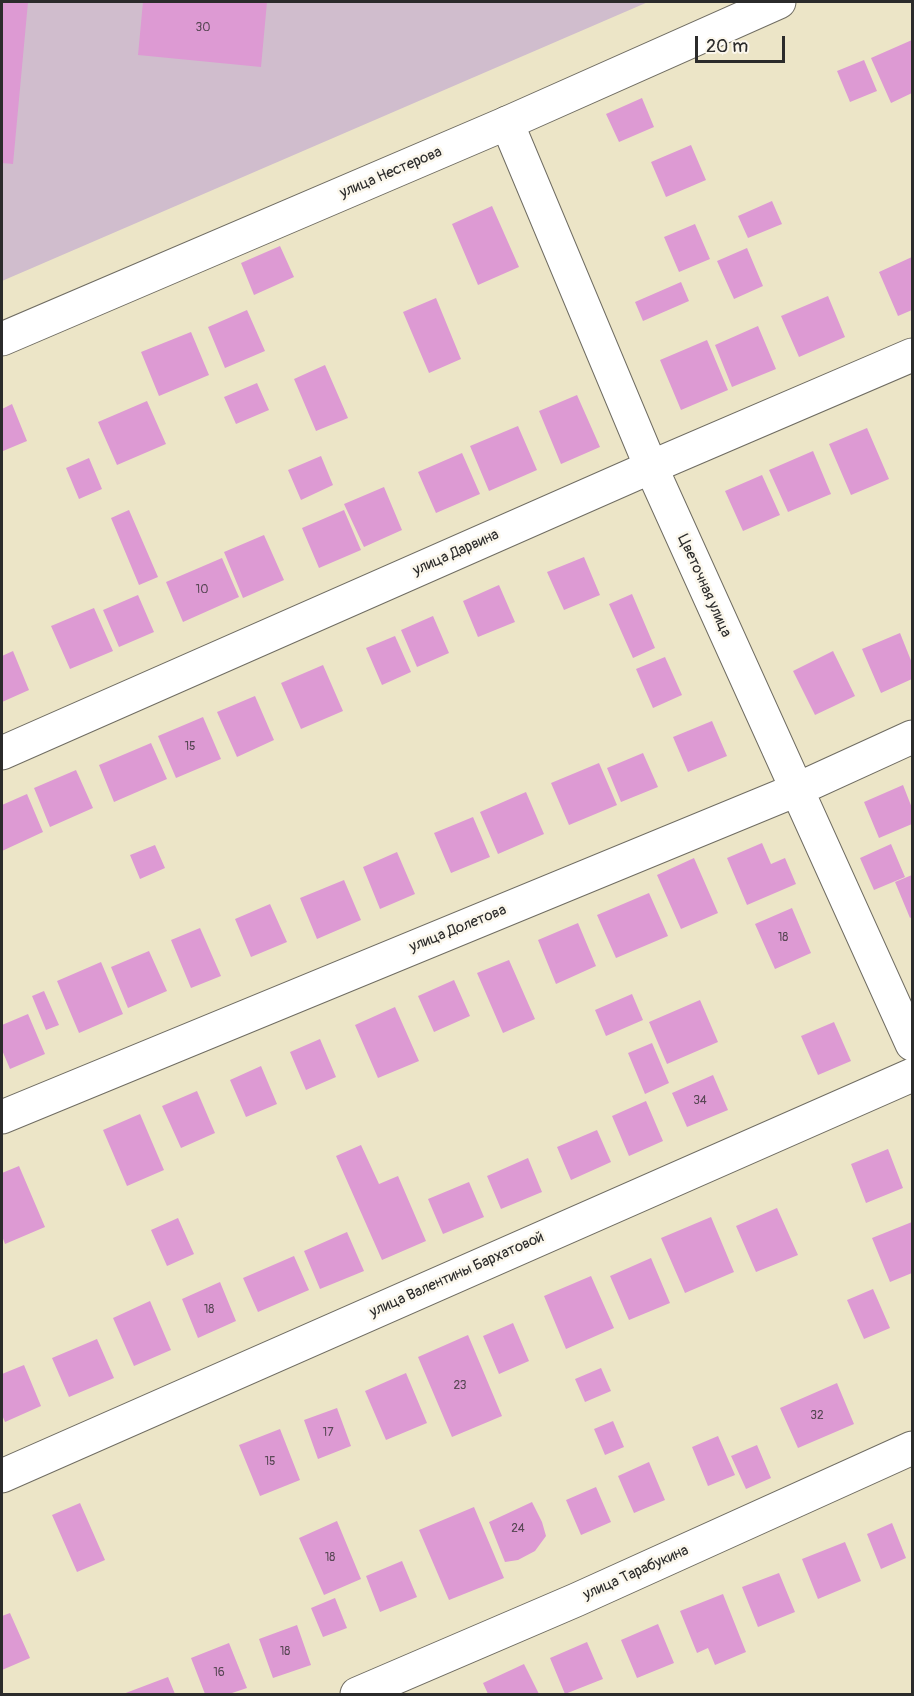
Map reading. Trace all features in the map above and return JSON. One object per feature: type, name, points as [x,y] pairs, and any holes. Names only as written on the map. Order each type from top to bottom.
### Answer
[{"type":"street","name":"улица Нестерова","points":[[2,339],[507,123],[779,2]]},
{"type":"street","name":"Цветочная улица","points":[[507,123],[651,467],[912,1044]]},
{"type":"street","name":"улица Дарвина","points":[[2,753],[651,467],[912,355]]},
{"type":"street","name":"улица Долетова","points":[[2,1117],[796,790],[912,737]]},
{"type":"street","name":"улица Валентины Бархатовой","points":[[2,1476],[912,1075]]},
{"type":"street","name":"улица Тарабукина","points":[[357,1695],[576,1600],[912,1448]]},
{"type":"shaded area","points":[[2,2],[648,2],[2,281]]},
{"type":"building","points":[[2,2],[28,2],[13,164],[2,163]]},
{"type":"building","points":[[143,2],[267,2],[261,67],[138,55]]},
{"type":"building","points":[[912,40],[912,93],[891,103],[871,58]]},
{"type":"building","points":[[864,60],[877,91],[850,102],[837,71]]},
{"type":"building","points":[[642,98],[654,127],[619,142],[606,114]]},
{"type":"building","points":[[691,145],[706,180],[666,197],[651,162]]},
{"type":"building","points":[[772,201],[782,224],[748,238],[738,216]]},
{"type":"building","points":[[492,206],[519,267],[478,285],[452,224]]},
{"type":"building","points":[[695,224],[710,259],[679,272],[664,237]]},
{"type":"building","points":[[280,246],[294,277],[254,295],[241,263]]},
{"type":"building","points":[[747,248],[763,286],[734,299],[717,261]]},
{"type":"building","points":[[912,257],[912,310],[898,316],[879,272]]},
{"type":"building","points":[[681,282],[689,301],[643,321],[635,302]]},
{"type":"building","points":[[828,296],[845,337],[799,357],[781,316]]},
{"type":"building","points":[[436,298],[461,359],[429,373],[403,312]]},
{"type":"building","points":[[247,310],[265,351],[225,368],[208,327]]},
{"type":"building","points":[[758,326],[776,369],[732,387],[715,345]]},
{"type":"building","points":[[191,332],[209,375],[159,396],[141,352]]},
{"type":"building","points":[[707,340],[728,390],[681,410],[660,360]]},
{"type":"building","points":[[325,365],[348,418],[316,431],[294,379]]},
{"type":"building","points":[[257,383],[269,410],[236,424],[224,397]]},
{"type":"building","points":[[577,395],[600,447],[561,464],[539,411]]},
{"type":"building","points":[[147,401],[166,444],[117,465],[98,422]]},
{"type":"building","points":[[12,404],[27,441],[3,451],[2,409]]},
{"type":"building","points":[[518,426],[537,470],[489,491],[470,446]]},
{"type":"building","points":[[867,428],[889,479],[851,495],[829,444]]},
{"type":"building","points":[[813,451],[831,494],[788,512],[769,470]]},
{"type":"building","points":[[462,453],[480,494],[436,513],[418,472]]},
{"type":"building","points":[[321,456],[333,485],[301,500],[288,470]]},
{"type":"building","points":[[89,458],[102,489],[79,499],[66,468]]},
{"type":"building","points":[[762,475],[780,515],[743,531],[725,491]]},
{"type":"building","points":[[384,487],[402,530],[364,547],[344,504]]},
{"type":"building","points":[[129,510],[158,577],[139,585],[111,518]]},
{"type":"building","points":[[344,510],[361,550],[319,568],[302,528]]},
{"type":"building","points":[[264,535],[284,580],[243,598],[224,552]]},
{"type":"building","points":[[584,557],[600,595],[564,610],[547,572]]},
{"type":"building","points":[[222,558],[239,597],[183,622],[166,582]]},
{"type":"building","points":[[499,585],[515,622],[478,637],[463,601]]},
{"type":"building","points":[[632,594],[655,648],[633,658],[609,604]]},
{"type":"building","points":[[138,595],[154,632],[119,647],[103,610]]},
{"type":"building","points":[[94,608],[113,651],[70,669],[51,626]]},
{"type":"building","points":[[433,616],[449,653],[417,667],[401,630]]},
{"type":"building","points":[[900,633],[912,663],[912,679],[881,693],[862,649]]},
{"type":"building","points":[[395,636],[411,672],[382,685],[366,648]]},
{"type":"building","points":[[13,651],[29,690],[2,702],[2,656]]},
{"type":"building","points":[[833,651],[855,696],[815,715],[793,671]]},
{"type":"building","points":[[665,657],[682,695],[653,708],[636,669]]},
{"type":"building","points":[[323,665],[343,711],[301,729],[281,683]]},
{"type":"building","points":[[255,696],[274,740],[237,757],[217,712]]},
{"type":"building","points":[[203,717],[221,759],[176,778],[158,736]]},
{"type":"building","points":[[712,721],[727,756],[688,772],[673,737]]},
{"type":"building","points":[[151,743],[167,779],[114,802],[99,765]]},
{"type":"building","points":[[643,753],[658,787],[621,802],[607,768]]},
{"type":"building","points":[[599,763],[617,805],[569,825],[551,783]]},
{"type":"building","points":[[76,770],[93,808],[50,827],[34,788]]},
{"type":"building","points":[[903,785],[912,808],[912,824],[879,838],[864,802]]},
{"type":"building","points":[[526,792],[544,834],[498,854],[480,812]]},
{"type":"building","points":[[27,794],[43,832],[2,851],[2,805]]},
{"type":"building","points":[[473,817],[490,857],[451,873],[434,833]]},
{"type":"building","points":[[762,843],[771,864],[785,858],[796,884],[747,905],[727,858]]},
{"type":"building","points":[[891,844],[905,877],[874,890],[860,858]]},
{"type":"building","points":[[155,845],[165,868],[140,879],[130,855]]},
{"type":"building","points":[[397,852],[415,894],[380,909],[363,867]]},
{"type":"building","points":[[694,858],[718,913],[681,929],[657,875]]},
{"type":"building","points":[[912,875],[912,917],[910,918],[895,882]]},
{"type":"building","points":[[344,880],[361,920],[317,939],[300,898]]},
{"type":"building","points":[[649,893],[668,936],[616,958],[597,915]]},
{"type":"building","points":[[270,904],[287,942],[251,957],[235,919]]},
{"type":"building","points":[[792,908],[811,953],[775,969],[755,924]]},
{"type":"building","points":[[578,923],[596,966],[556,984],[538,940]]},
{"type":"building","points":[[200,928],[221,976],[191,988],[171,940]]},
{"type":"building","points":[[149,951],[167,991],[128,1008],[111,967]]},
{"type":"building","points":[[509,960],[535,1019],[503,1033],[477,973]]},
{"type":"building","points":[[101,962],[123,1014],[79,1033],[57,981]]},
{"type":"building","points":[[454,980],[470,1016],[434,1032],[418,996]]},
{"type":"building","points":[[44,991],[59,1025],[46,1030],[32,996]]},
{"type":"building","points":[[632,994],[643,1020],[606,1036],[595,1010]]},
{"type":"building","points":[[700,1000],[718,1042],[667,1064],[649,1022]]},
{"type":"building","points":[[395,1007],[419,1061],[378,1078],[355,1025]]},
{"type":"building","points":[[28,1014],[45,1054],[10,1069],[2,1050],[2,1025]]},
{"type":"building","points":[[834,1022],[851,1061],[818,1075],[801,1036]]},
{"type":"building","points":[[320,1039],[336,1077],[306,1090],[290,1052]]},
{"type":"building","points":[[652,1043],[669,1083],[645,1094],[628,1053]]},
{"type":"building","points":[[261,1066],[277,1104],[246,1117],[230,1080]]},
{"type":"building","points":[[713,1075],[728,1110],[687,1127],[672,1093]]},
{"type":"building","points":[[197,1091],[215,1133],[181,1148],[162,1106]]},
{"type":"building","points":[[646,1101],[663,1141],[629,1156],[612,1116]]},
{"type":"building","points":[[140,1114],[164,1170],[127,1186],[103,1130]]},
{"type":"building","points":[[597,1130],[611,1162],[571,1180],[557,1147]]},
{"type":"building","points":[[361,1145],[379,1184],[398,1176],[426,1241],[382,1260],[336,1156]]},
{"type":"building","points":[[888,1149],[903,1188],[866,1203],[851,1164]]},
{"type":"building","points":[[528,1158],[542,1192],[501,1209],[487,1176]]},
{"type":"building","points":[[19,1166],[45,1227],[5,1244],[2,1236],[2,1173]]},
{"type":"building","points":[[469,1182],[484,1217],[443,1234],[428,1199]]},
{"type":"building","points":[[777,1208],[798,1255],[756,1272],[736,1226]]},
{"type":"building","points":[[711,1217],[734,1272],[685,1293],[661,1238]]},
{"type":"building","points":[[178,1218],[194,1254],[167,1266],[151,1230]]},
{"type":"building","points":[[912,1222],[912,1273],[890,1282],[872,1238]]},
{"type":"building","points":[[347,1232],[364,1271],[320,1289],[304,1251]]},
{"type":"building","points":[[294,1256],[309,1290],[258,1312],[243,1278]]},
{"type":"building","points":[[651,1258],[670,1303],[629,1320],[610,1276]]},
{"type":"building","points":[[591,1276],[614,1328],[566,1349],[544,1296]]},
{"type":"building","points":[[220,1282],[236,1321],[198,1338],[182,1299]]},
{"type":"building","points":[[873,1289],[890,1328],[864,1339],[847,1300]]},
{"type":"building","points":[[150,1301],[171,1350],[134,1366],[113,1318]]},
{"type":"building","points":[[513,1323],[529,1361],[499,1374],[483,1336]]},
{"type":"building","points":[[468,1335],[502,1416],[452,1437],[418,1357]]},
{"type":"building","points":[[97,1339],[114,1378],[69,1397],[52,1358]]},
{"type":"building","points":[[24,1365],[41,1406],[5,1422],[2,1415],[2,1374]]},
{"type":"building","points":[[601,1368],[611,1391],[585,1402],[575,1379]]},
{"type":"building","points":[[406,1373],[427,1423],[386,1440],[365,1391]]},
{"type":"building","points":[[837,1383],[854,1424],[798,1448],[780,1408]]},
{"type":"building","points":[[337,1408],[351,1446],[318,1459],[304,1420]]},
{"type":"building","points":[[613,1421],[624,1447],[605,1455],[594,1429]]},
{"type":"building","points":[[280,1429],[300,1480],[260,1496],[239,1445]]},
{"type":"building","points":[[718,1436],[735,1475],[708,1486],[692,1447]]},
{"type":"building","points":[[757,1445],[771,1478],[746,1489],[731,1456]]},
{"type":"building","points":[[649,1462],[665,1500],[634,1513],[618,1476]]},
{"type":"building","points":[[596,1487],[611,1522],[581,1535],[566,1500]]},
{"type":"building","points":[[532,1502],[546,1536],[535,1551],[518,1560],[505,1562],[489,1522]]},
{"type":"building","points":[[80,1503],[105,1560],[77,1572],[52,1515]]},
{"type":"building","points":[[474,1507],[504,1578],[449,1600],[419,1530]]},
{"type":"building","points":[[337,1521],[361,1579],[324,1595],[299,1538]]},
{"type":"building","points":[[892,1523],[906,1558],[881,1569],[867,1534]]},
{"type":"building","points":[[845,1542],[861,1581],[818,1599],[802,1559]]},
{"type":"building","points":[[402,1561],[417,1597],[380,1612],[366,1576]]},
{"type":"building","points":[[779,1573],[795,1612],[758,1627],[742,1587]]},
{"type":"building","points":[[723,1594],[746,1652],[715,1665],[708,1648],[697,1653],[680,1611]]},
{"type":"building","points":[[335,1598],[347,1628],[323,1637],[311,1608]]},
{"type":"building","points":[[10,1613],[30,1658],[2,1670],[2,1616]]},
{"type":"building","points":[[658,1624],[674,1663],[637,1678],[621,1640]]},
{"type":"building","points":[[297,1625],[311,1665],[273,1678],[259,1639]]},
{"type":"building","points":[[587,1642],[603,1679],[565,1694],[550,1658]]},
{"type":"building","points":[[229,1643],[247,1688],[229,1694],[205,1694],[191,1658]]},
{"type":"building","points":[[524,1664],[539,1694],[488,1694],[483,1683]]},
{"type":"building","points":[[168,1677],[175,1694],[123,1694]]}]
